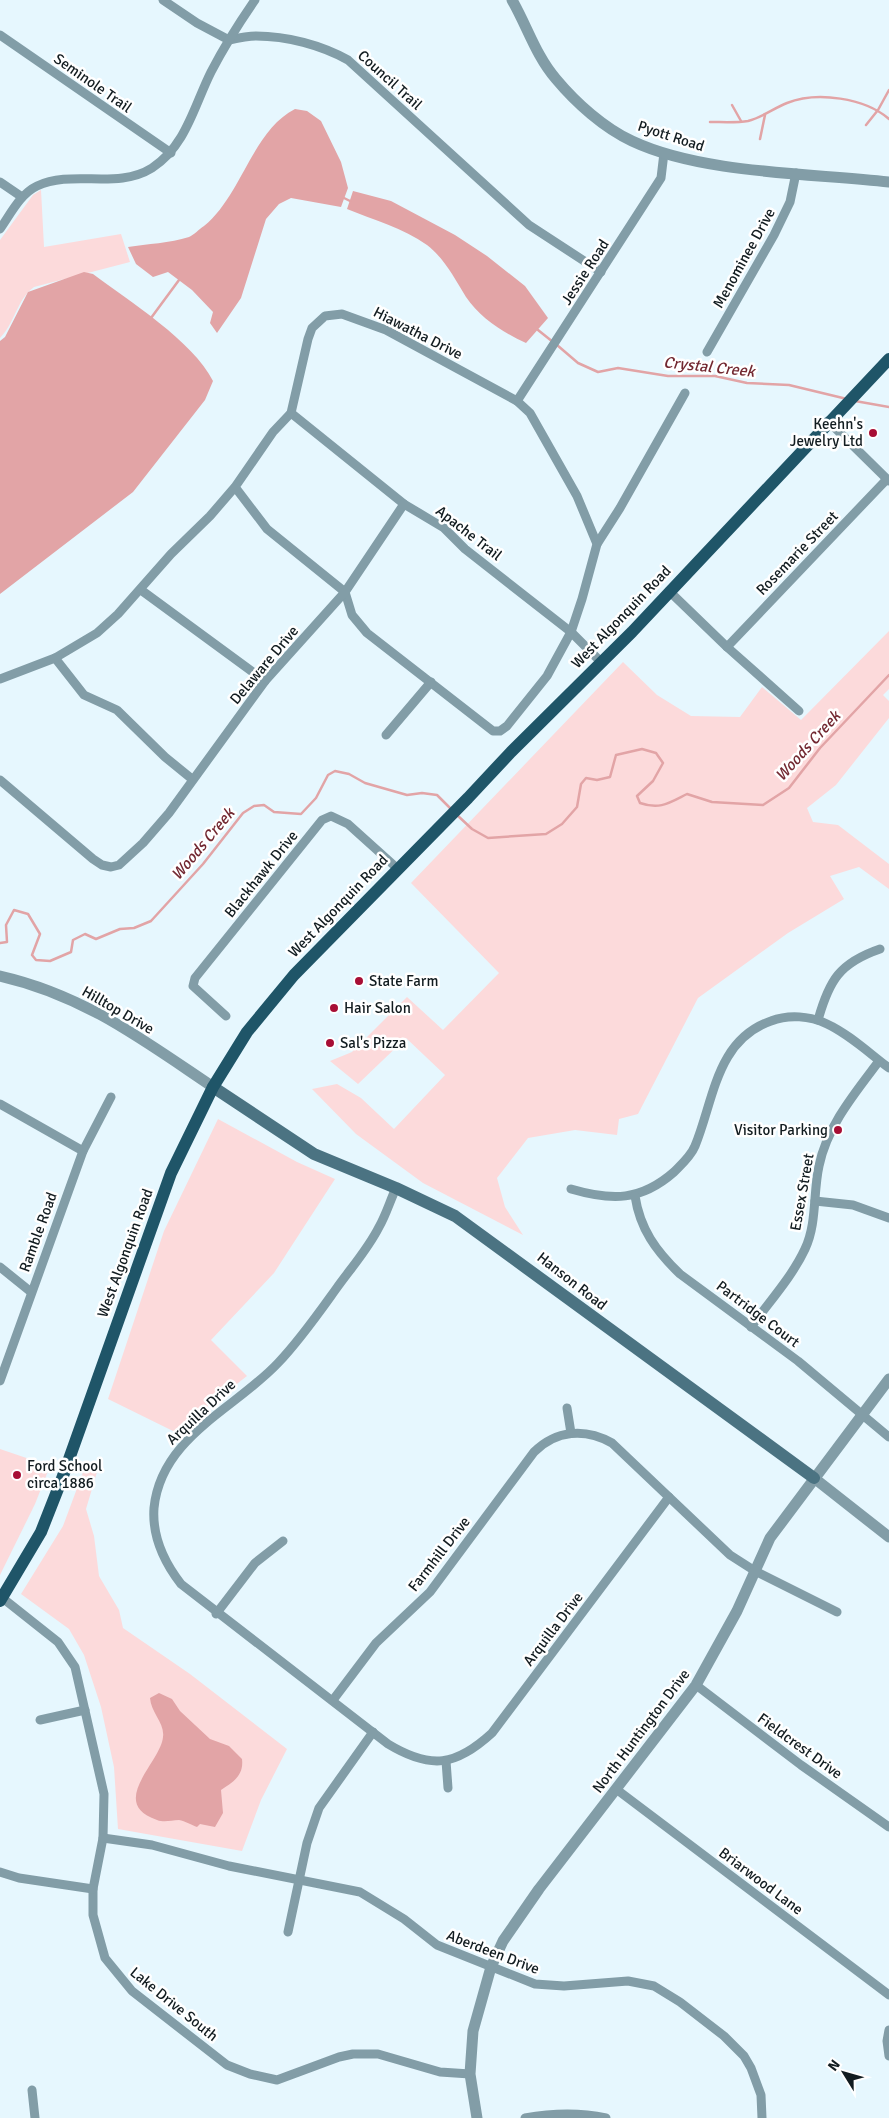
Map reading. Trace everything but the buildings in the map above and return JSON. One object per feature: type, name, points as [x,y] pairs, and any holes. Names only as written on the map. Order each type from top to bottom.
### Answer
[{"type":"main road","name":"West Algonquin Road","points":[[1,1598],[41,1532],[63,1476],[171,1173],[213,1087],[247,1032],[294,975],[601,662],[865,382],[889,359]]},
{"type":"main road","name":"Hanson Road","points":[[213,1087],[314,1154],[396,1188],[455,1216],[814,1478]]},
{"type":"street","points":[[163,0],[197,23],[229,40]]},
{"type":"street","points":[[0,229],[22,197],[36,186],[67,178],[126,178],[151,169],[171,153],[185,131],[229,40],[255,0]]},
{"type":"street","name":"Pyott Road","points":[[512,0],[536,50],[555,78],[599,119],[631,141],[664,153],[709,164],[889,182]]},
{"type":"street","name":"Seminole Trail","points":[[0,35],[171,153]]},
{"type":"street","name":"Council Trail","points":[[229,40],[256,36],[296,42],[321,47],[348,60],[530,225],[600,272]]},
{"type":"street","name":"Jessie Road","points":[[517,401],[661,178],[664,153]]},
{"type":"street","name":"Menominee Drive","points":[[707,352],[774,235],[790,202],[796,172]]},
{"type":"street","points":[[0,182],[22,197]]},
{"type":"street","name":"Hiawatha Drive","points":[[291,413],[308,339],[317,322],[332,314],[361,319],[386,330],[517,401],[530,414],[577,496],[597,544]]},
{"type":"street","points":[[235,487],[267,529],[345,592],[348,607],[362,628],[488,728],[500,731],[513,719],[547,676],[571,632],[597,544],[620,508],[684,394]]},
{"type":"street","points":[[0,679],[55,658],[97,632],[141,590],[154,572],[210,516],[235,487],[273,432],[291,413]]},
{"type":"street","name":"Apache Trail","points":[[291,413],[404,504],[444,528],[465,549],[571,632],[601,662]]},
{"type":"street","points":[[828,421],[888,480]]},
{"type":"street","name":"Rosemarie Street","points":[[726,647],[888,480]]},
{"type":"street","name":"Delaware Drive","points":[[0,780],[102,865],[111,867],[119,865],[143,843],[168,813],[266,681],[345,592],[404,504]]},
{"type":"street","points":[[141,590],[266,681]]},
{"type":"street","points":[[669,591],[726,647],[799,711]]},
{"type":"street","points":[[55,658],[84,695],[117,710],[170,762],[192,779]]},
{"type":"street","points":[[386,735],[431,682]]},
{"type":"street","name":"Blackhawk Drive","points":[[226,1016],[192,986],[194,978],[322,820],[331,816],[348,824],[398,869]]},
{"type":"street","points":[[818,1020],[829,986],[837,975],[852,960],[880,949]]},
{"type":"street","name":"Hilltop Drive","points":[[0,976],[50,990],[106,1016],[213,1087]]},
{"type":"street","points":[[571,1189],[608,1198],[635,1196],[669,1176],[690,1155],[695,1146],[722,1065],[741,1040],[756,1028],[774,1020],[793,1017],[818,1020],[836,1030],[889,1068]]},
{"type":"street","name":"Essex Street","points":[[751,1327],[792,1272],[806,1248],[815,1201],[819,1166],[830,1131],[879,1061]]},
{"type":"street","name":"Ramble Road","points":[[0,1381],[83,1150],[112,1097]]},
{"type":"street","points":[[0,1104],[83,1150]]},
{"type":"street","name":"Arquilla Drive","points":[[396,1188],[380,1226],[365,1250],[297,1341],[276,1365],[183,1445],[166,1466],[155,1496],[154,1515],[157,1540],[162,1553],[181,1584],[216,1614],[333,1700],[373,1732],[409,1756],[436,1762],[446,1761],[466,1753],[492,1733],[669,1497]]},
{"type":"street","name":"Partridge Court","points":[[635,1196],[643,1227],[664,1259],[798,1361],[860,1416],[889,1437]]},
{"type":"street","points":[[815,1201],[853,1205],[889,1218]]},
{"type":"street","points":[[0,1267],[31,1292]]},
{"type":"street","name":"North Huntington Drive","points":[[477,2118],[470,2074],[476,2018],[491,1967],[518,1918],[696,1685],[737,1612],[770,1538],[889,1379]]},
{"type":"street","points":[[568,1408],[571,1433]]},
{"type":"street","name":"Farmhill Drive","points":[[333,1700],[376,1643],[430,1592],[534,1452],[550,1439],[571,1433],[592,1434],[612,1442],[730,1555],[755,1571],[837,1612]]},
{"type":"street","name":"Hanson Road","points":[[814,1478],[889,1537]]},
{"type":"street","points":[[216,1614],[255,1563],[283,1540]]},
{"type":"street","name":"Lake Drive South","points":[[1,1598],[63,1648],[75,1668],[104,1794],[103,1838],[92,1889],[96,1932],[105,1958],[112,1969],[144,2002],[227,2065],[250,2074],[277,2080],[339,2057],[353,2054],[378,2054],[440,2072],[470,2074]]},
{"type":"street","name":"Fieldcrest Drive","points":[[696,1685],[801,1765],[889,1827]]},
{"type":"street","points":[[40,1720],[86,1710]]},
{"type":"street","points":[[288,1932],[307,1843],[319,1808],[373,1732]]},
{"type":"street","points":[[446,1761],[448,1788]]},
{"type":"street","name":"Briarwood Lane","points":[[616,1789],[889,1995]]},
{"type":"street","name":"Aberdeen Drive","points":[[103,1838],[152,1845],[229,1866],[360,1892],[404,1919],[437,1945],[519,1979],[549,1986],[628,1981],[646,1984],[665,1991],[724,2036],[744,2056],[751,2068],[761,2095],[762,2118]]},
{"type":"street","points":[[0,1872],[19,1878],[92,1889]]},
{"type":"street","points":[[889,2030],[887,2041],[889,2056]]},
{"type":"street","points":[[32,2090],[35,2118]]},
{"type":"street","points":[[525,2118],[552,2113],[580,2114],[606,2118]]},
{"type":"shaded area","points":[[295,109],[307,111],[321,121],[341,162],[348,188],[341,207],[291,198],[279,204],[266,219],[241,298],[217,333],[210,323],[213,312],[192,290],[168,272],[153,277],[136,264],[128,247],[182,239],[191,236],[204,226],[228,198],[268,132],[280,119]]},
{"type":"shaded area","points":[[41,190],[44,247],[121,234],[130,262],[34,287],[20,304],[0,338],[0,240],[33,195]]},
{"type":"shaded area","points":[[353,191],[391,201],[455,235],[487,256],[525,286],[548,318],[526,343],[501,330],[478,312],[444,262],[427,245],[398,229],[347,209]]},
{"type":"shaded area","points":[[84,272],[93,274],[142,309],[176,337],[204,366],[213,381],[205,400],[133,492],[0,594],[0,341],[5,337],[28,292]]},
{"type":"shaded area","points":[[889,631],[889,689],[883,695],[889,701],[889,718],[836,785],[807,808],[813,822],[838,825],[889,864],[889,889],[859,867],[830,876],[844,899],[788,933],[698,998],[638,1114],[619,1119],[617,1135],[575,1130],[528,1138],[497,1178],[505,1207],[523,1235],[423,1183],[356,1134],[312,1089],[337,1084],[361,1098],[394,1129],[445,1075],[406,1038],[358,1084],[330,1061],[352,1052],[407,997],[443,1030],[499,973],[411,883],[623,662],[657,695],[691,716],[740,717],[762,687],[801,720]]},
{"type":"shaded area","points":[[218,1119],[297,1162],[335,1179],[274,1273],[211,1340],[247,1376],[175,1432],[108,1399],[164,1231]]},
{"type":"shaded area","points":[[0,1449],[50,1466],[35,1504],[0,1575]]},
{"type":"shaded area","points":[[85,1467],[97,1472],[86,1509],[94,1536],[99,1576],[119,1610],[123,1628],[190,1674],[287,1749],[261,1800],[242,1851],[118,1829],[114,1767],[101,1707],[84,1655],[69,1629],[21,1594],[63,1526]]},
{"type":"shaded area","points":[[159,1693],[172,1699],[180,1711],[210,1739],[229,1746],[242,1759],[241,1770],[237,1778],[221,1790],[223,1813],[215,1827],[200,1824],[197,1827],[179,1820],[160,1821],[143,1813],[137,1803],[136,1793],[140,1782],[160,1747],[163,1737],[162,1727],[150,1698]]},
{"type":"waterway","points":[[866,125],[878,110],[889,90]]},
{"type":"waterway","points":[[710,122],[748,121],[787,103],[812,97],[826,97],[854,102],[867,106],[889,119]]},
{"type":"waterway","points":[[732,105],[741,121]]},
{"type":"waterway","points":[[760,139],[765,115]]},
{"type":"waterway","points":[[344,198],[350,201]]},
{"type":"waterway","points":[[151,318],[179,280]]},
{"type":"waterway","name":"Crystal Creek","points":[[538,330],[553,342]]},
{"type":"waterway","name":"Crystal Creek","points":[[557,345],[578,363],[598,372],[618,368],[668,376],[715,376],[747,383],[789,385],[847,399]]},
{"type":"waterway","name":"Crystal Creek","points":[[855,401],[889,407]]},
{"type":"waterway","name":"Woods Creek","points":[[457,815],[472,829],[488,838],[546,834],[562,824],[577,807],[581,784],[586,778],[597,780],[610,777],[616,755],[642,749],[656,753],[663,763],[653,781],[637,796],[640,803],[659,806],[687,794],[712,802],[763,805],[789,788],[820,748],[889,675]]},
{"type":"waterway","name":"Woods Creek","points":[[0,943],[7,942],[6,925],[14,910],[28,914],[40,934],[32,955],[36,960],[50,961],[71,952],[73,940],[85,934],[96,939],[120,929],[134,928],[151,921],[203,864],[243,813],[254,806],[264,805],[274,812],[301,814],[316,798],[328,775],[335,771],[349,774],[365,783],[407,795],[422,793],[437,795],[451,809]]},
{"type":"place","name":"Keehn's Jewelry Ltd","points":[[873,433]]},
{"type":"place","name":"State Farm","points":[[359,981]]},
{"type":"place","name":"Hair Salon","points":[[334,1008]]},
{"type":"place","name":"Sal's Pizza","points":[[330,1043]]},
{"type":"place","name":"Visitor Parking","points":[[838,1130]]},
{"type":"place","name":"Ford School circa 1886","points":[[17,1475]]}]
